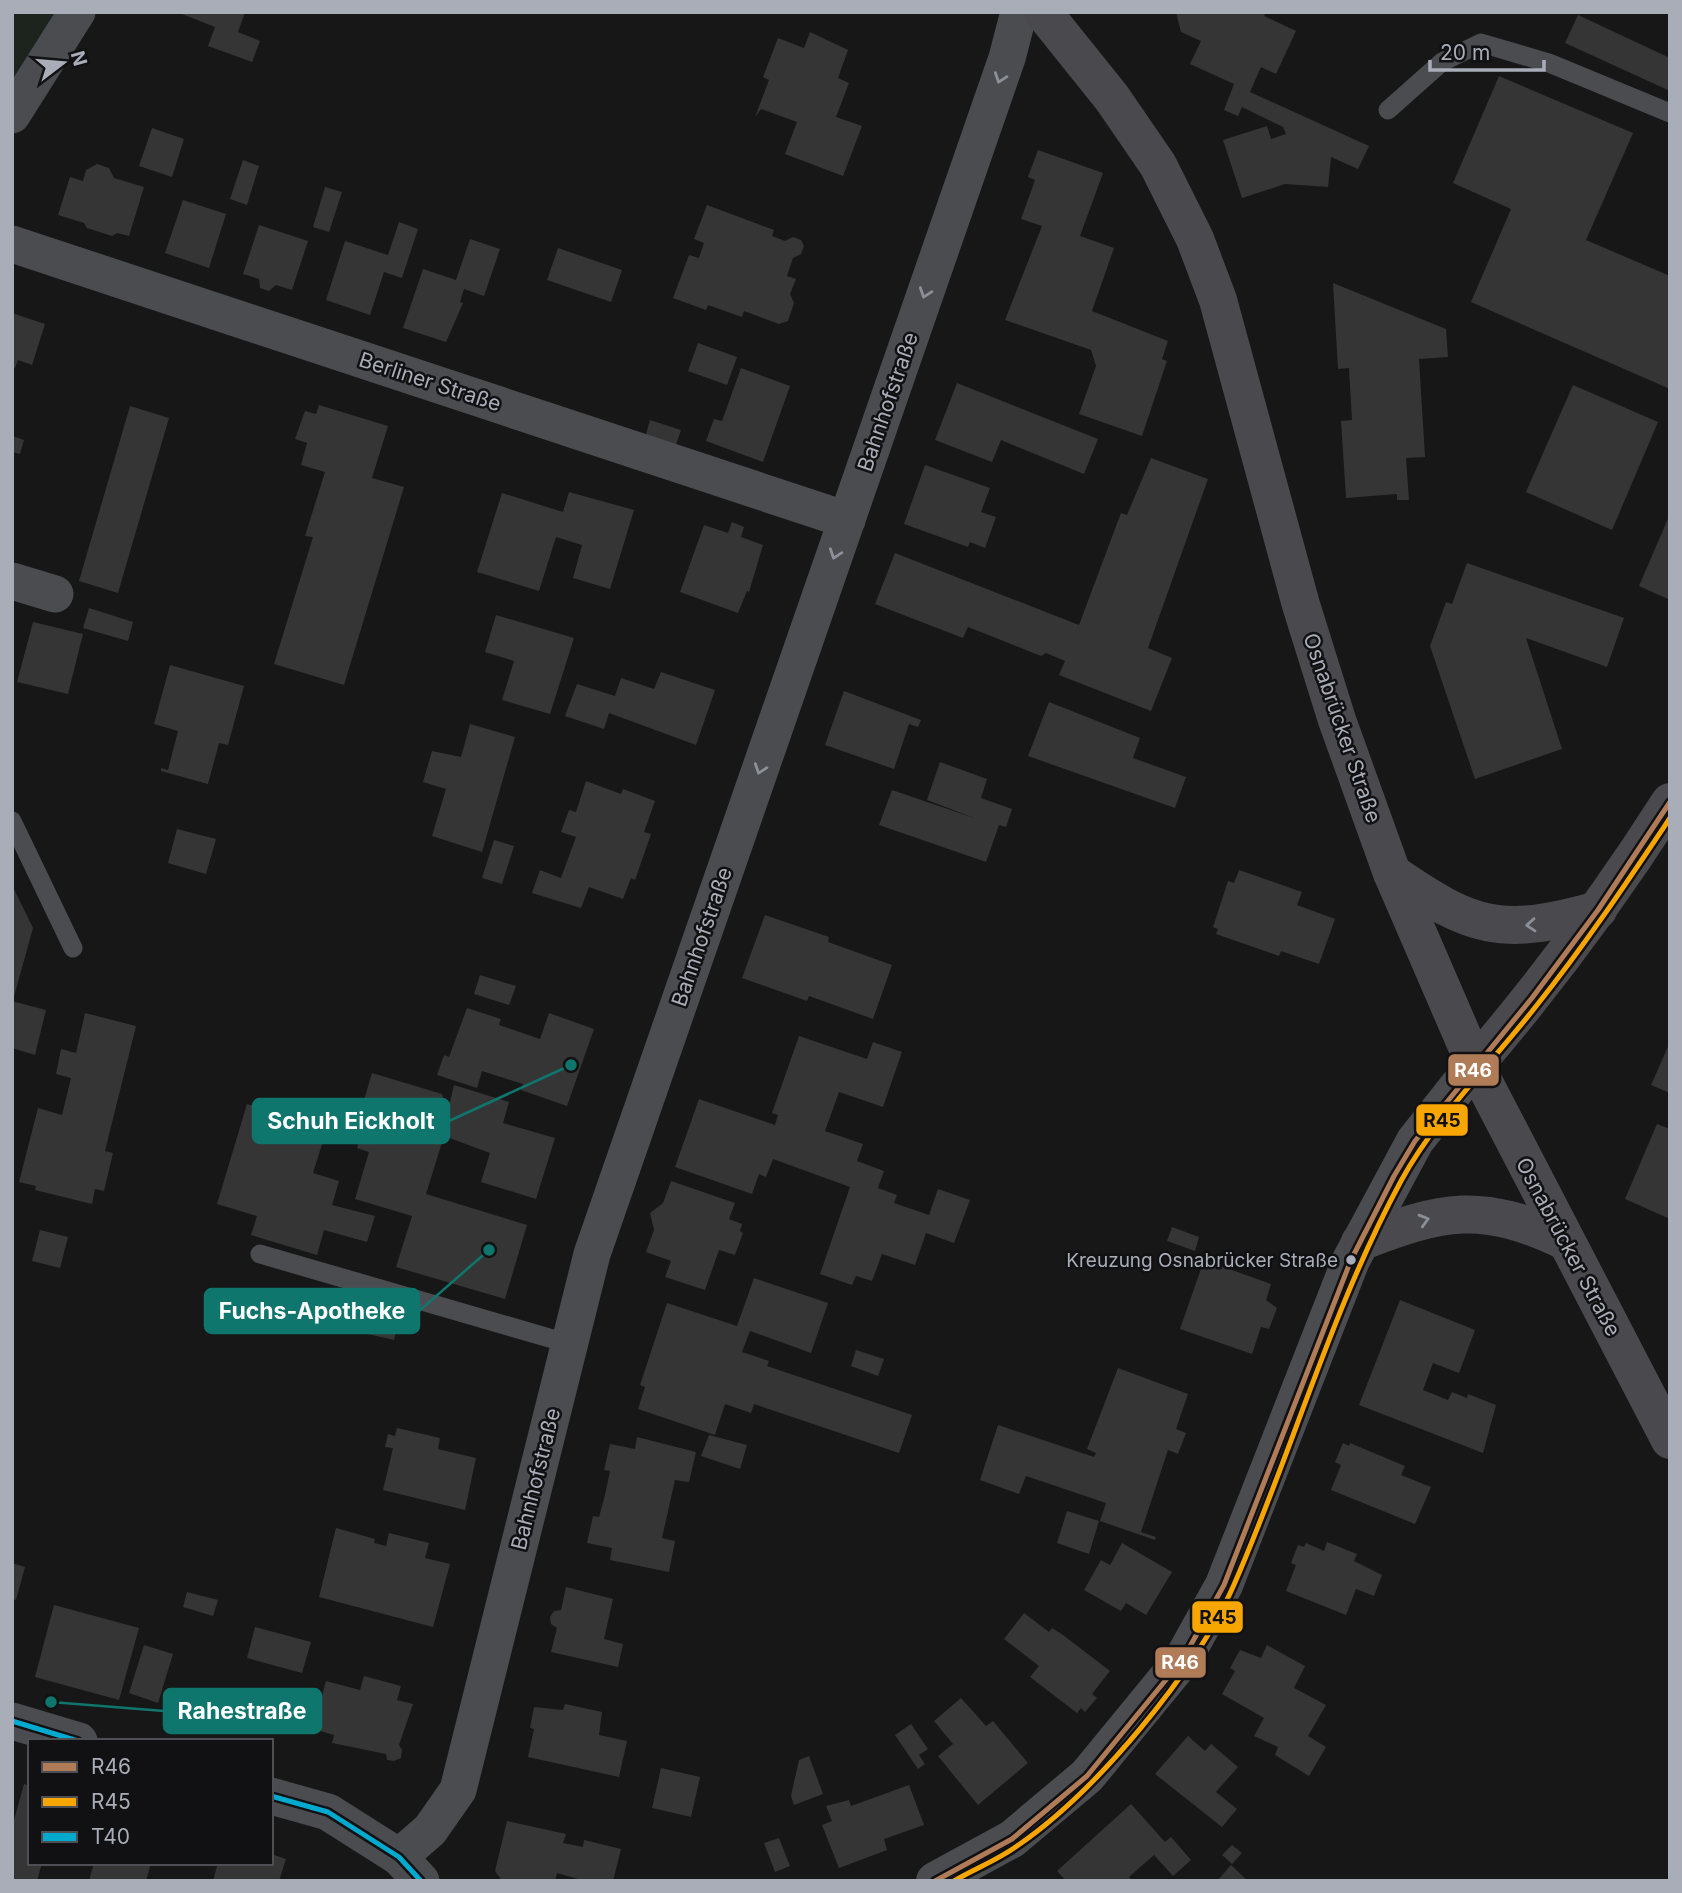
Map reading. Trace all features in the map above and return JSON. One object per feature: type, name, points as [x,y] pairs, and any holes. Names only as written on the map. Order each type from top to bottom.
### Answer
[{"type":"main road","name":"Osnabrücker Straße","points":[[1043,12],[1112,98],[1151,154],[1195,239],[1218,300],[1325,682],[1392,873],[1475,1065],[1670,1440]]},
{"type":"main road","points":[[1475,1065],[1532,998],[1598,911],[1670,802]]},
{"type":"main road","points":[[1392,873],[1440,906],[1471,918],[1510,927],[1548,924],[1598,911]]},
{"type":"main road","points":[[1360,1242],[1405,1225],[1458,1212],[1509,1218],[1565,1241]]},
{"type":"street","points":[[12,115],[77,12]]},
{"type":"street","name":"Bahnhofstraße","points":[[404,1873],[458,1790],[597,1241],[1007,58],[1018,12]]},
{"type":"street","name":"Berliner Straße","points":[[12,244],[847,520]]},
{"type":"street","points":[[12,581],[55,594]]},
{"type":"street","points":[[935,1881],[1012,1839],[1087,1776],[1183,1659],[1224,1585],[1360,1242],[1415,1141],[1475,1065]]},
{"type":"street","points":[[12,1721],[72,1739]]},
{"type":"street","points":[[273,1797],[328,1812],[404,1873]]},
{"type":"lane","points":[[1388,110],[1442,61],[1481,43],[1549,63],[1670,113]]},
{"type":"lane","points":[[12,821],[73,948]]},
{"type":"lane","points":[[260,1254],[570,1343]]},
{"type":"shaded area","points":[[12,12],[77,12],[12,115]]},
{"type":"building","points":[[177,12],[245,12],[238,32],[260,41],[252,62],[208,46],[215,27]]},
{"type":"building","points":[[1176,12],[1266,12],[1264,16],[1296,31],[1276,74],[1261,67],[1250,92],[1369,146],[1358,169],[1331,157],[1328,187],[1285,184],[1242,198],[1223,140],[1267,126],[1271,139],[1286,134],[1283,127],[1242,107],[1238,116],[1224,110],[1234,84],[1190,64],[1201,41],[1181,32]]},
{"type":"building","points":[[1578,15],[1670,58],[1670,91],[1565,43]]},
{"type":"building","points":[[810,32],[848,50],[838,78],[849,83],[836,117],[862,126],[843,176],[785,154],[797,122],[761,109],[755,117],[769,80],[763,77],[778,38],[804,48]]},
{"type":"building","points":[[1499,76],[1633,133],[1586,240],[1670,276],[1670,389],[1471,302],[1511,209],[1453,183]]},
{"type":"building","points":[[152,128],[184,139],[172,177],[139,166]]},
{"type":"building","points":[[1038,150],[1103,173],[1080,236],[1114,248],[1092,311],[1168,341],[1162,359],[1167,361],[1142,436],[1079,414],[1096,366],[1091,350],[1005,320],[1042,226],[1021,219],[1035,180],[1028,177]]},
{"type":"building","points":[[243,160],[259,166],[247,205],[230,199]]},
{"type":"building","points":[[97,164],[109,168],[114,178],[144,187],[129,236],[117,233],[112,236],[58,215],[70,177],[83,181],[86,170]]},
{"type":"building","points":[[325,187],[342,192],[329,232],[313,227]]},
{"type":"building","points":[[183,200],[226,214],[209,268],[165,253]]},
{"type":"building","points":[[707,205],[774,230],[772,236],[785,241],[793,237],[801,240],[804,246],[801,254],[793,258],[787,276],[796,279],[790,294],[794,303],[788,321],[779,324],[744,311],[742,317],[708,305],[706,310],[673,298],[689,255],[699,258],[704,243],[694,239]]},
{"type":"building","points":[[399,222],[418,229],[402,278],[384,272],[370,315],[326,300],[345,241],[388,255]]},
{"type":"building","points":[[259,225],[308,241],[292,290],[276,285],[269,291],[260,288],[259,279],[243,274]]},
{"type":"building","points":[[470,239],[500,249],[484,296],[464,289],[460,302],[463,303],[446,342],[403,328],[423,269],[456,280]]},
{"type":"building","points":[[558,248],[622,270],[611,302],[547,280]]},
{"type":"building","points":[[1333,283],[1446,329],[1448,357],[1419,359],[1425,457],[1406,458],[1409,500],[1397,500],[1397,494],[1346,498],[1341,421],[1352,420],[1349,368],[1338,369]]},
{"type":"building","points":[[12,313],[45,324],[32,365],[18,360],[15,368],[12,367]]},
{"type":"building","points":[[698,343],[737,357],[727,385],[688,371]]},
{"type":"building","points":[[741,368],[790,386],[763,462],[706,441],[714,419],[722,421]]},
{"type":"building","points":[[957,383],[1098,439],[1084,474],[1001,440],[992,462],[935,440]]},
{"type":"building","points":[[1573,385],[1658,422],[1612,530],[1526,492]]},
{"type":"building","points":[[319,405],[388,426],[372,478],[404,487],[344,685],[274,664],[313,537],[305,536],[325,472],[301,465],[307,443],[295,439],[305,411],[316,414]]},
{"type":"building","points":[[130,406],[169,418],[118,593],[79,581]]},
{"type":"building","points":[[650,420],[681,430],[675,448],[645,438]]},
{"type":"building","points":[[12,436],[24,440],[20,454],[12,452]]},
{"type":"building","points":[[1151,458],[1208,479],[1148,648],[1172,658],[1151,711],[1059,675],[1065,661],[1046,653],[1041,656],[968,627],[963,638],[875,604],[895,553],[1079,625],[1121,513],[1127,515]]},
{"type":"building","points":[[925,465],[990,488],[981,512],[996,517],[985,548],[970,542],[968,547],[904,524]]},
{"type":"building","points":[[569,492],[634,510],[610,589],[573,578],[582,545],[556,537],[539,591],[477,572],[502,493],[563,512]]},
{"type":"building","points":[[1670,514],[1670,600],[1639,586]]},
{"type":"building","points":[[732,522],[744,527],[741,537],[763,545],[749,592],[747,591],[738,613],[680,592],[704,525],[728,533]]},
{"type":"building","points":[[1467,563],[1624,618],[1607,667],[1526,638],[1562,749],[1475,779],[1430,646],[1446,602],[1452,604]]},
{"type":"building","points":[[89,608],[133,622],[128,641],[83,628]]},
{"type":"building","points":[[496,615],[574,638],[550,714],[502,700],[514,661],[485,652]]},
{"type":"building","points":[[33,622],[83,634],[68,694],[17,682]]},
{"type":"building","points":[[170,665],[244,686],[228,745],[219,743],[208,784],[161,771],[161,768],[168,770],[178,731],[154,724]]},
{"type":"building","points":[[661,672],[715,690],[696,745],[609,713],[604,729],[565,716],[577,684],[615,696],[621,678],[654,689]]},
{"type":"building","points":[[844,691],[921,720],[918,727],[909,724],[894,769],[825,745]]},
{"type":"building","points":[[1049,702],[1140,738],[1133,758],[1186,777],[1175,808],[1028,756]]},
{"type":"building","points":[[470,724],[515,737],[482,852],[432,836],[446,789],[423,782],[432,751],[461,757]]},
{"type":"building","points":[[940,762],[987,779],[981,798],[1012,809],[1006,827],[999,825],[986,862],[879,825],[892,790],[977,819],[927,800]]},
{"type":"building","points":[[586,781],[621,794],[623,789],[655,801],[644,832],[651,834],[635,880],[631,878],[623,899],[589,887],[581,908],[532,893],[540,870],[561,878],[576,837],[561,832],[569,810],[576,812]]},
{"type":"building","points":[[177,829],[216,839],[206,874],[168,863]]},
{"type":"building","points":[[494,840],[514,846],[502,884],[482,878]]},
{"type":"building","points":[[1239,870],[1302,892],[1297,905],[1335,919],[1319,964],[1281,951],[1279,956],[1216,934],[1218,929],[1213,927],[1228,881],[1234,883]]},
{"type":"building","points":[[12,885],[33,928],[13,1000],[12,1000]]},
{"type":"building","points":[[765,915],[829,937],[828,942],[892,965],[873,1019],[809,996],[807,1001],[742,978]]},
{"type":"building","points":[[480,975],[516,986],[509,1005],[474,994]]},
{"type":"building","points":[[12,1001],[46,1010],[35,1055],[12,1048]]},
{"type":"building","points":[[467,1008],[501,1019],[499,1025],[540,1039],[549,1013],[594,1029],[567,1106],[521,1090],[523,1084],[482,1071],[477,1088],[437,1075],[444,1055],[449,1057]]},
{"type":"building","points":[[85,1013],[136,1026],[105,1151],[113,1153],[104,1191],[95,1189],[92,1204],[35,1190],[36,1186],[19,1182],[38,1108],[62,1115],[71,1078],[56,1074],[61,1049],[76,1053]]},
{"type":"building","points":[[799,1036],[867,1059],[873,1042],[902,1052],[883,1107],[839,1092],[825,1131],[863,1144],[857,1161],[884,1171],[878,1188],[897,1195],[894,1203],[929,1215],[938,1189],[970,1200],[954,1243],[926,1233],[915,1265],[882,1254],[872,1281],[856,1276],[852,1285],[820,1274],[850,1187],[773,1159],[766,1177],[759,1174],[752,1194],[675,1167],[699,1099],[775,1125],[778,1115],[772,1113]]},
{"type":"building","points":[[1670,1042],[1670,1093],[1651,1085]]},
{"type":"building","points":[[372,1073],[442,1094],[444,1100],[450,1102],[454,1085],[509,1102],[503,1123],[555,1138],[536,1199],[481,1182],[490,1153],[444,1136],[426,1194],[527,1225],[505,1299],[396,1267],[412,1216],[355,1199],[369,1152],[357,1148],[368,1112],[361,1110]]},
{"type":"building","points":[[247,1104],[327,1128],[313,1173],[339,1181],[332,1205],[375,1216],[367,1242],[324,1230],[317,1255],[251,1235],[257,1216],[217,1204]]},
{"type":"building","points":[[1657,1124],[1670,1129],[1670,1219],[1625,1199]]},
{"type":"building","points":[[671,1181],[735,1203],[729,1219],[742,1224],[740,1231],[743,1233],[735,1255],[719,1250],[705,1290],[665,1277],[671,1261],[646,1252],[654,1230],[650,1213],[663,1203]]},
{"type":"building","points":[[1172,1227],[1199,1237],[1195,1251],[1167,1241]]},
{"type":"building","points":[[40,1230],[68,1237],[60,1268],[32,1261]]},
{"type":"building","points":[[1204,1260],[1271,1284],[1266,1300],[1277,1308],[1269,1329],[1261,1327],[1252,1354],[1180,1329]]},
{"type":"building","points":[[754,1278],[828,1303],[811,1353],[750,1331],[742,1352],[769,1361],[767,1366],[912,1415],[899,1453],[754,1404],[751,1413],[725,1404],[715,1435],[638,1409],[645,1387],[640,1385],[667,1303],[737,1326]]},
{"type":"building","points":[[354,1294],[402,1305],[394,1340],[346,1329]]},
{"type":"building","points":[[1400,1300],[1475,1330],[1459,1373],[1433,1363],[1423,1390],[1448,1400],[1452,1392],[1467,1398],[1468,1394],[1496,1405],[1483,1453],[1359,1405]]},
{"type":"building","points":[[856,1350],[884,1359],[878,1376],[851,1366]]},
{"type":"building","points":[[1118,1368],[1188,1394],[1176,1429],[1186,1433],[1178,1454],[1168,1450],[1141,1532],[1156,1537],[1155,1540],[1100,1521],[1106,1503],[1026,1476],[1019,1494],[980,1480],[998,1425],[1094,1457],[1096,1453],[1087,1449]]},
{"type":"building","points":[[397,1428],[440,1438],[438,1449],[476,1458],[465,1510],[383,1490],[393,1448],[385,1447],[388,1434],[395,1436]]},
{"type":"building","points":[[709,1435],[747,1445],[740,1469],[701,1456]]},
{"type":"building","points":[[637,1437],[696,1452],[689,1482],[675,1480],[662,1538],[675,1541],[669,1572],[610,1560],[612,1548],[587,1543],[593,1516],[599,1517],[605,1495],[610,1471],[604,1470],[610,1444],[635,1449]]},
{"type":"building","points":[[1343,1443],[1349,1446],[1350,1443],[1405,1466],[1401,1475],[1431,1487],[1415,1524],[1331,1490],[1341,1465],[1335,1462]]},
{"type":"building","points":[[1067,1511],[1099,1521],[1089,1554],[1057,1543]]},
{"type":"building","points":[[336,1528],[375,1539],[374,1543],[386,1546],[389,1533],[429,1543],[425,1558],[450,1564],[433,1627],[319,1597]]},
{"type":"building","points":[[1327,1542],[1357,1554],[1354,1561],[1382,1575],[1374,1596],[1356,1589],[1346,1615],[1286,1591],[1296,1565],[1291,1563],[1298,1545],[1304,1547],[1306,1543],[1324,1551]]},
{"type":"building","points":[[1122,1543],[1172,1572],[1146,1615],[1126,1603],[1121,1611],[1084,1590],[1101,1560],[1110,1565]]},
{"type":"building","points":[[12,1563],[25,1567],[16,1600],[12,1599]]},
{"type":"building","points":[[566,1587],[613,1599],[604,1639],[623,1644],[618,1667],[551,1652],[557,1628],[551,1624],[550,1617],[554,1611],[561,1610]]},
{"type":"building","points":[[187,1592],[218,1600],[213,1616],[183,1607]]},
{"type":"building","points":[[54,1605],[139,1628],[119,1700],[35,1677]]},
{"type":"building","points":[[1024,1613],[1049,1632],[1052,1628],[1063,1635],[1110,1671],[1092,1694],[1097,1698],[1085,1712],[1081,1708],[1077,1713],[1030,1677],[1039,1666],[1004,1639]]},
{"type":"building","points":[[255,1627],[311,1642],[302,1673],[247,1658]]},
{"type":"building","points":[[144,1645],[173,1654],[158,1703],[129,1693]]},
{"type":"building","points":[[1267,1645],[1305,1666],[1294,1688],[1326,1705],[1308,1736],[1326,1747],[1309,1776],[1275,1755],[1278,1747],[1254,1736],[1264,1718],[1222,1694],[1235,1671],[1230,1668],[1240,1650],[1261,1658]]},
{"type":"building","points":[[364,1676],[401,1686],[397,1700],[413,1704],[399,1745],[402,1750],[401,1758],[394,1761],[387,1760],[386,1754],[332,1743],[334,1735],[313,1729],[326,1681],[360,1690]]},
{"type":"building","points":[[961,1698],[986,1726],[993,1721],[1028,1763],[978,1805],[938,1756],[953,1744],[934,1721]]},
{"type":"building","points":[[565,1704],[602,1712],[599,1735],[627,1741],[619,1777],[528,1757],[534,1729],[530,1728],[534,1707],[563,1710]]},
{"type":"building","points":[[911,1724],[928,1749],[919,1755],[925,1764],[918,1769],[895,1735]]},
{"type":"building","points":[[1188,1736],[1205,1751],[1211,1744],[1238,1767],[1216,1792],[1237,1809],[1222,1827],[1155,1774]]},
{"type":"building","points":[[809,1756],[823,1794],[794,1805],[791,1796],[799,1760]]},
{"type":"building","points":[[661,1768],[700,1777],[691,1817],[652,1808]]},
{"type":"building","points":[[28,1782],[28,1865],[41,1865],[37,1881],[12,1881],[12,1827],[24,1784],[27,1785]]},
{"type":"building","points":[[909,1785],[924,1825],[884,1839],[887,1850],[839,1868],[822,1825],[832,1821],[826,1806],[849,1800],[851,1806]]},
{"type":"building","points":[[1131,1804],[1165,1842],[1171,1837],[1191,1860],[1173,1876],[1154,1855],[1129,1877],[1133,1881],[1066,1881],[1057,1871]]},
{"type":"building","points":[[507,1821],[566,1834],[563,1843],[583,1847],[584,1840],[621,1849],[613,1881],[585,1881],[557,1873],[555,1881],[502,1881],[495,1871]]},
{"type":"building","points":[[779,1838],[790,1866],[775,1872],[764,1843]]},
{"type":"building","points":[[1232,1845],[1242,1853],[1232,1864],[1222,1855]]},
{"type":"building","points":[[273,1855],[286,1859],[279,1881],[213,1881],[217,1865],[273,1865]]},
{"type":"building","points":[[93,1865],[150,1865],[146,1881],[89,1881]]},
{"type":"building","points":[[1231,1865],[1248,1881],[1217,1881]]},
{"type":"transit line","name":"R46","points":[[935,1881],[1012,1839],[1087,1776],[1183,1659],[1224,1585],[1351,1260],[1394,1176],[1415,1141],[1532,998],[1598,910],[1670,802]]},
{"type":"transit line","name":"R45","points":[[954,1881],[1017,1846],[1078,1795],[1140,1729],[1194,1656],[1233,1587],[1354,1280],[1401,1181],[1448,1112],[1520,1027],[1572,959],[1670,818]]},
{"type":"transit line","name":"T40","points":[[12,1721],[71,1739]]},
{"type":"transit line","name":"T40","points":[[273,1797],[328,1812],[399,1857],[421,1881]]},
{"type":"place","name":"Schuh Eickholt","points":[[571,1065]]},
{"type":"place","name":"Fuchs-Apotheke","points":[[489,1250]]},
{"type":"place","name":"Kreuzung Osnabrücker Straße","points":[[1351,1260]]},
{"type":"place","name":"Rahestraße","points":[[51,1702]]}]
